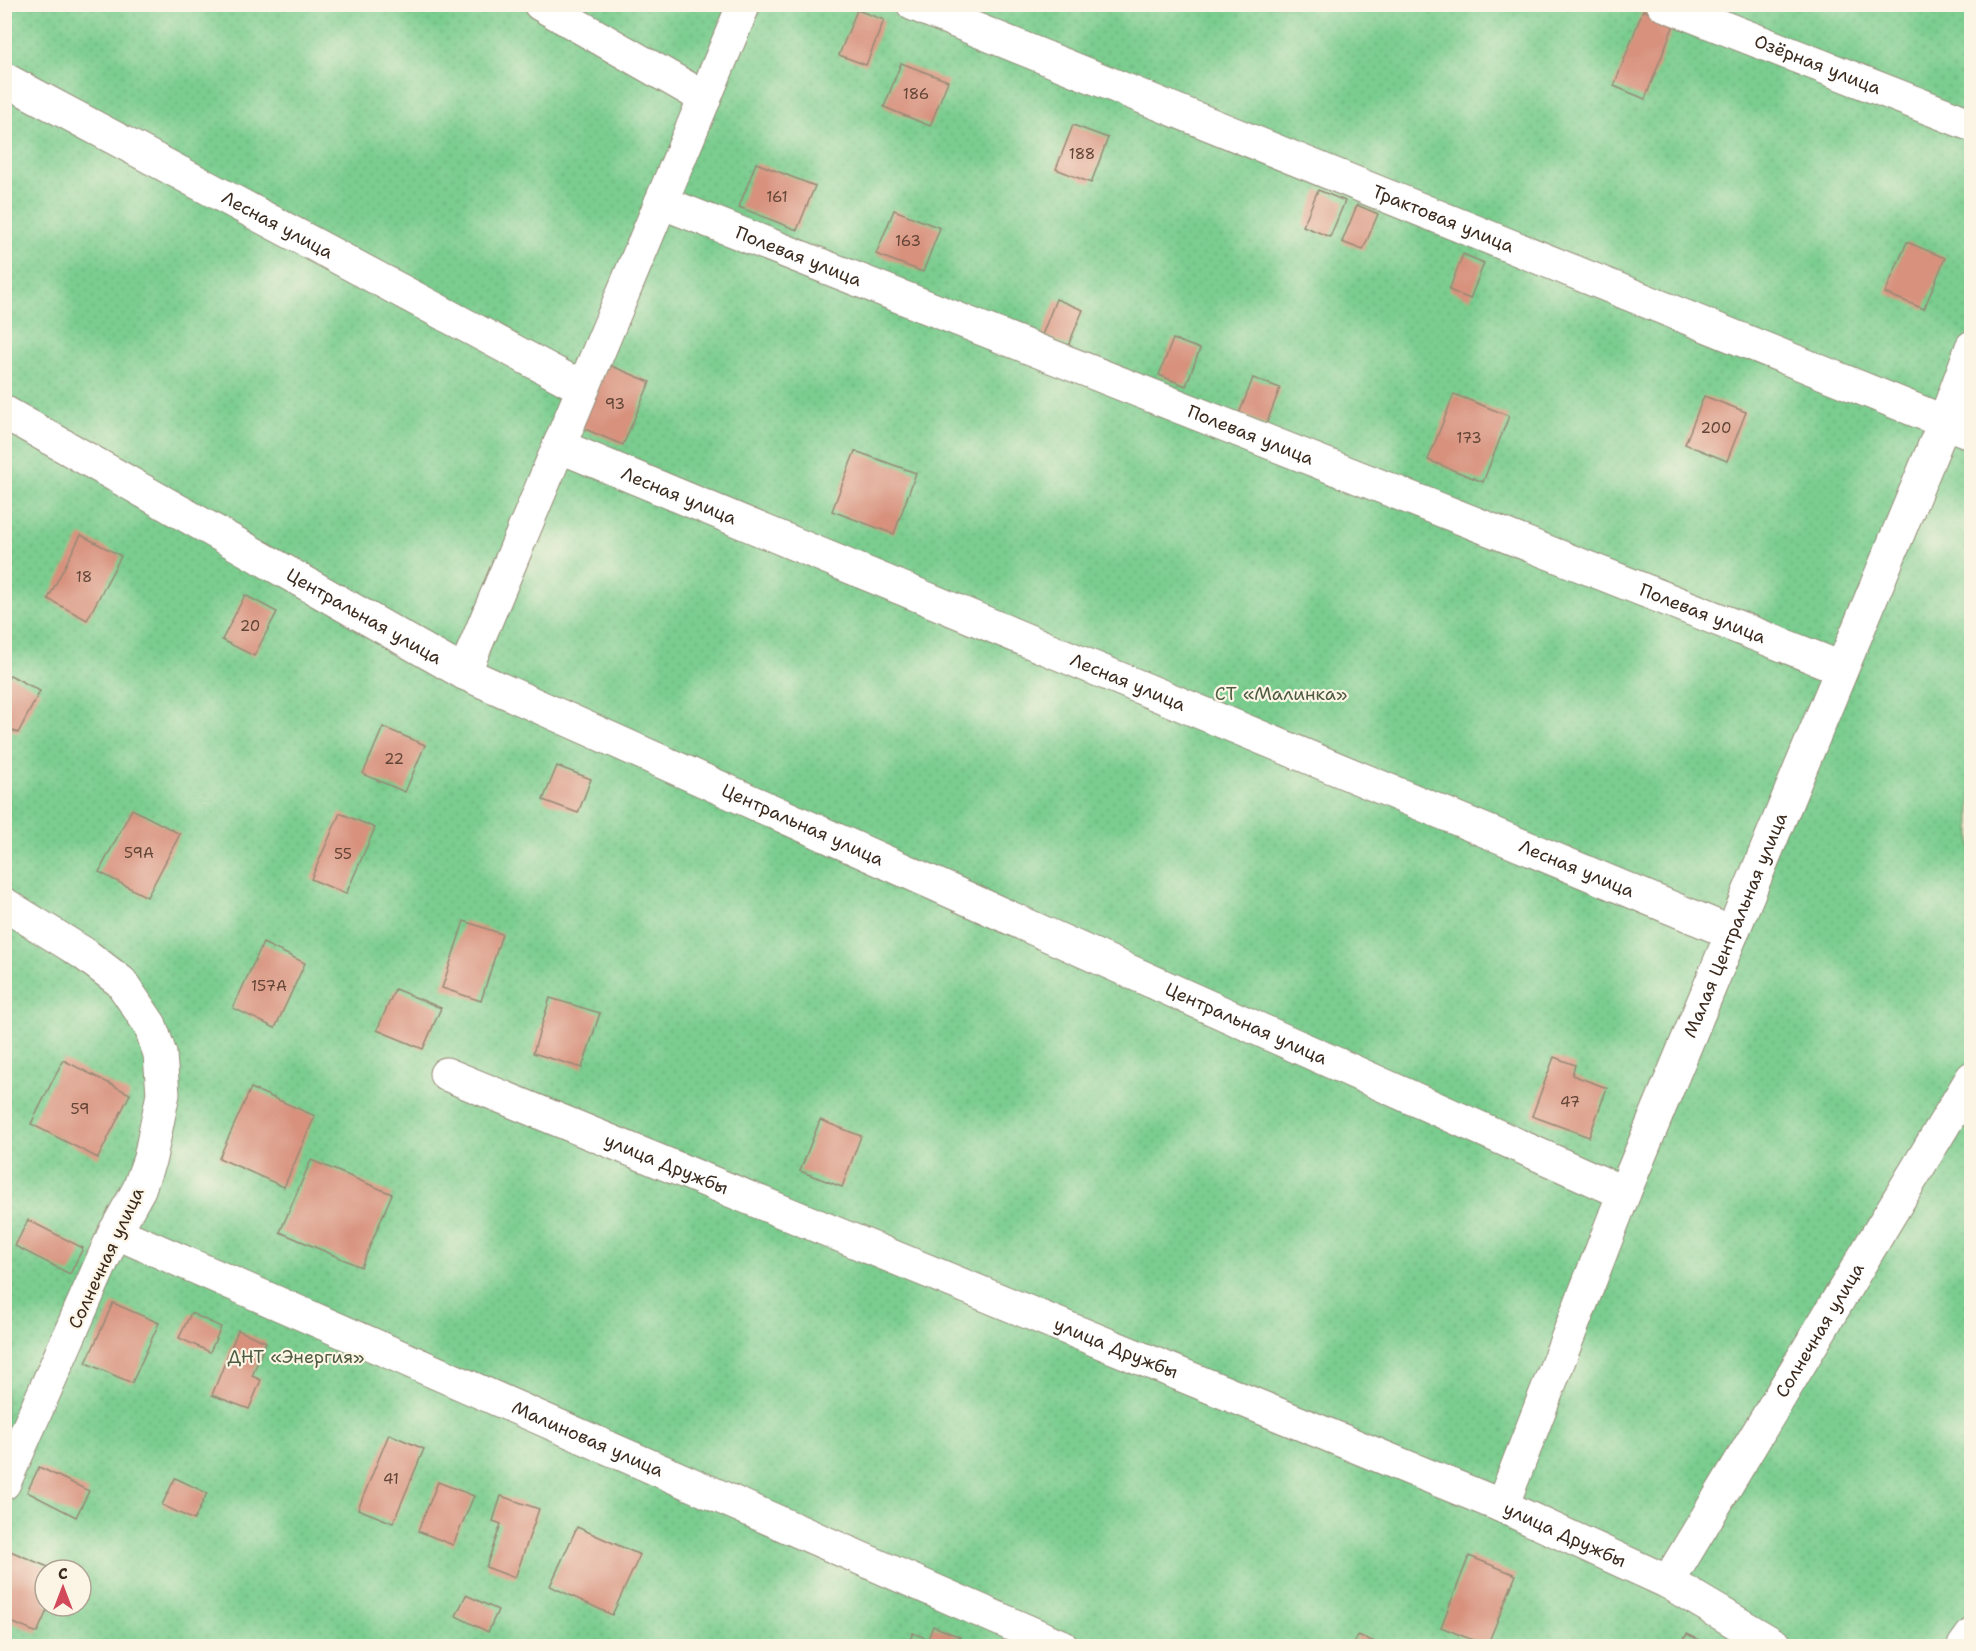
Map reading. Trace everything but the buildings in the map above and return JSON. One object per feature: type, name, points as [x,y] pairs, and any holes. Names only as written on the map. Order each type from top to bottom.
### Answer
[{"type":"street","points":[[540,4],[705,98]]},
{"type":"street","points":[[464,673],[744,4]]},
{"type":"street","name":"Трактовая улица","points":[[913,4],[1958,428]]},
{"type":"street","name":"Озёрная улица","points":[[1664,4],[1971,125]]},
{"type":"street","name":"Лесная улица","points":[[4,79],[583,388]]},
{"type":"street","name":"Полевая улица","points":[[661,202],[1841,668]]},
{"type":"street","name":"Малая Центральная улица","points":[[1502,1506],[1624,1193],[1841,668],[1958,428],[1971,347]]},
{"type":"street","name":"Центральная улица","points":[[4,411],[464,673],[1624,1193]]},
{"type":"street","name":"Лесная улица","points":[[559,446],[1732,933]]},
{"type":"street","name":"Солнечная улица","points":[[4,903],[83,953],[120,982],[150,1024],[160,1054],[164,1094],[159,1126],[139,1189],[115,1232],[4,1483]]},
{"type":"street","name":"улица Дружбы","points":[[446,1074],[1502,1506],[1668,1582],[1776,1647]]},
{"type":"street","name":"Солнечная улица","points":[[1668,1582],[1971,1078]]},
{"type":"street","name":"Малиновая улица","points":[[115,1232],[1061,1647]]},
{"type":"street","points":[[1964,1647],[1971,1635]]},
{"type":"green space","name":"CТ «Малинка»","points":[[5,5],[1971,5],[1971,1646],[5,1646]]},
{"type":"park label","name":"ДНТ «Энергия»","points":[[296,1357]]}]
